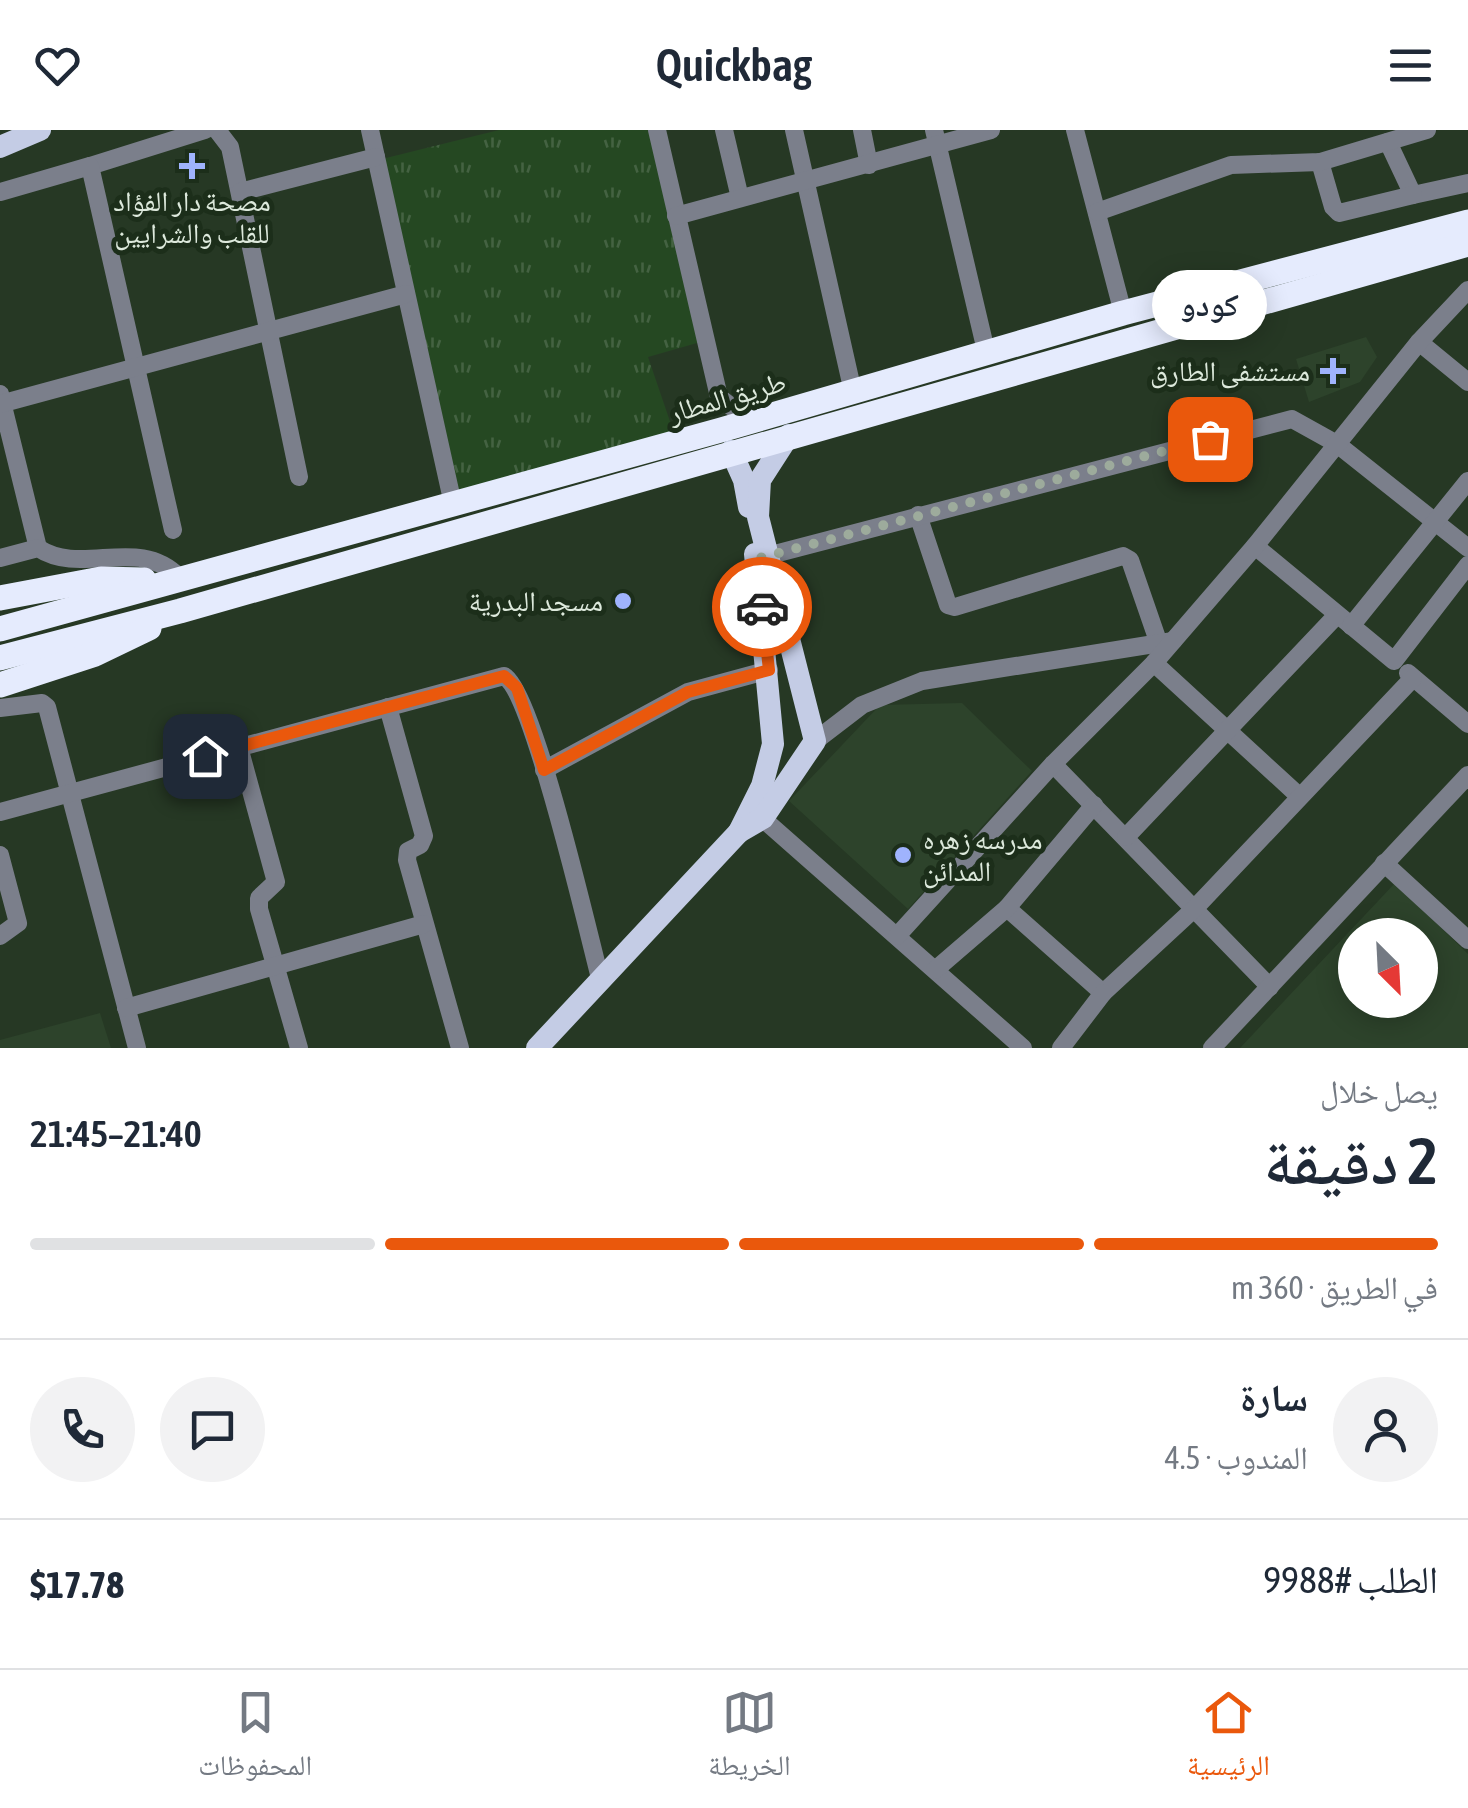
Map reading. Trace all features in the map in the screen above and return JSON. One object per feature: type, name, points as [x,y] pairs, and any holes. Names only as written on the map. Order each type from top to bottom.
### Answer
[{"type":"highway","points":[[1436,242],[1468,212]]},
{"type":"highway","points":[[1436,242],[1468,222]]},
{"type":"highway","name":"طريق المطار","points":[[0,629],[988,355],[1123,313],[1436,242]]},
{"type":"highway","name":"طريق المطار","points":[[0,658],[788,435],[1436,242]]},
{"type":"highway","points":[[1436,242],[1468,248]]},
{"type":"highway","points":[[0,598],[101,580],[169,580]]},
{"type":"highway","points":[[0,685],[119,644],[180,610]]},
{"type":"main road","points":[[0,147],[40,130]]},
{"type":"main road","points":[[756,813],[773,744],[757,492],[764,469],[788,435]]},
{"type":"main road","points":[[537,1048],[739,832],[814,742],[746,489],[731,451]]},
{"type":"street","points":[[0,192],[205,130]]},
{"type":"street","points":[[217,130],[230,147],[300,477]]},
{"type":"street","points":[[370,130],[452,504]]},
{"type":"street","points":[[657,130],[719,397],[733,408],[768,416]]},
{"type":"street","points":[[724,130],[740,198]]},
{"type":"street","points":[[794,130],[853,392]]},
{"type":"street","points":[[862,130],[869,164]]},
{"type":"street","points":[[676,216],[869,164],[936,138],[992,130]]},
{"type":"street","points":[[1075,130],[1123,313]]},
{"type":"street","points":[[1097,212],[1232,165],[1320,162],[1426,130]]},
{"type":"street","points":[[936,138],[988,355]]},
{"type":"street","points":[[1388,142],[1406,188],[1413,195]]},
{"type":"street","points":[[240,192],[376,157]]},
{"type":"street","points":[[1320,162],[1333,207],[1339,213],[1468,183]]},
{"type":"street","points":[[90,166],[174,530]]},
{"type":"street","points":[[897,936],[1052,764],[1154,663],[1165,641],[1256,546],[1419,342],[1468,290]]},
{"type":"street","points":[[38,548],[1,401],[406,294]]},
{"type":"street","points":[[1419,342],[1468,382]]},
{"type":"street","points":[[762,558],[1283,420],[1298,421],[1337,444],[1468,548]]},
{"type":"street","points":[[1126,837],[1226,730],[1344,621],[1468,481]]},
{"type":"street","points":[[918,515],[948,605],[955,607],[1122,556],[1130,560],[1165,641]]},
{"type":"street","points":[[1256,546],[1468,724]]},
{"type":"street","points":[[0,558],[38,548],[56,558],[142,555],[160,561],[169,580]]},
{"type":"street","points":[[1394,661],[1468,565]]},
{"type":"street","points":[[814,742],[862,704],[922,681],[1165,641]]},
{"type":"street","points":[[1154,663],[1299,796]]},
{"type":"street","points":[[544,770],[688,692],[769,670]]},
{"type":"street","points":[[0,812],[504,676],[517,688],[544,770],[600,978]]},
{"type":"street","points":[[1061,1048],[1103,993],[1195,908],[1413,678]]},
{"type":"street","points":[[0,708],[45,704],[137,1048]]},
{"type":"street","points":[[388,706],[424,836],[406,856],[460,1048]]},
{"type":"street","points":[[239,747],[276,882],[259,904],[299,1048]]},
{"type":"street","points":[[1052,764],[1270,987]]},
{"type":"street","points":[[1212,1048],[1468,775]]},
{"type":"street","points":[[935,970],[1007,908],[1094,805]]},
{"type":"street","points":[[756,813],[1023,1048]]},
{"type":"street","points":[[0,855],[18,923],[0,936]]},
{"type":"street","points":[[1384,863],[1468,940]]},
{"type":"street","points":[[1007,908],[1103,993]]},
{"type":"street","points":[[126,1008],[424,924]]},
{"type":"shaded area","name":"مستشفى الطارق","points":[[1366,337],[1377,357],[1360,382],[1309,402],[1296,359]]},
{"type":"shaded area","name":"مدرسه زهره المدائن","points":[[962,703],[1032,771],[908,909],[789,801],[880,705]]},
{"type":"shaded area","points":[[1395,883],[1431,918],[1362,918]]},
{"type":"shaded area","points":[[1438,925],[1468,954],[1468,1048],[1240,1048],[1338,944],[1338,1018],[1438,1018]]},
{"type":"shaded area","points":[[100,1013],[111,1048],[0,1048],[0,1040]]},
{"type":"green space","points":[[499,130],[655,130],[704,341],[648,357],[676,439],[454,500],[382,159]]},
{"type":"way so far","points":[[762,607],[756,559],[1210,439]]},
{"type":"place","name":"مصحة دار الفؤاد للقلب والشرايين","points":[[192,166]]},
{"type":"place","name":"مستشفى الطارق","points":[[1333,371]]},
{"type":"place","name":"كودو","points":[[1210,439]]},
{"type":"place","name":"مسجد البدرية","points":[[623,601]]},
{"type":"place","name":"مدرسه زهره المدائن","points":[[903,855]]},
{"type":"route","points":[[205,756],[504,676],[517,688],[544,770],[604,734],[688,692],[769,670],[762,607]]}]
